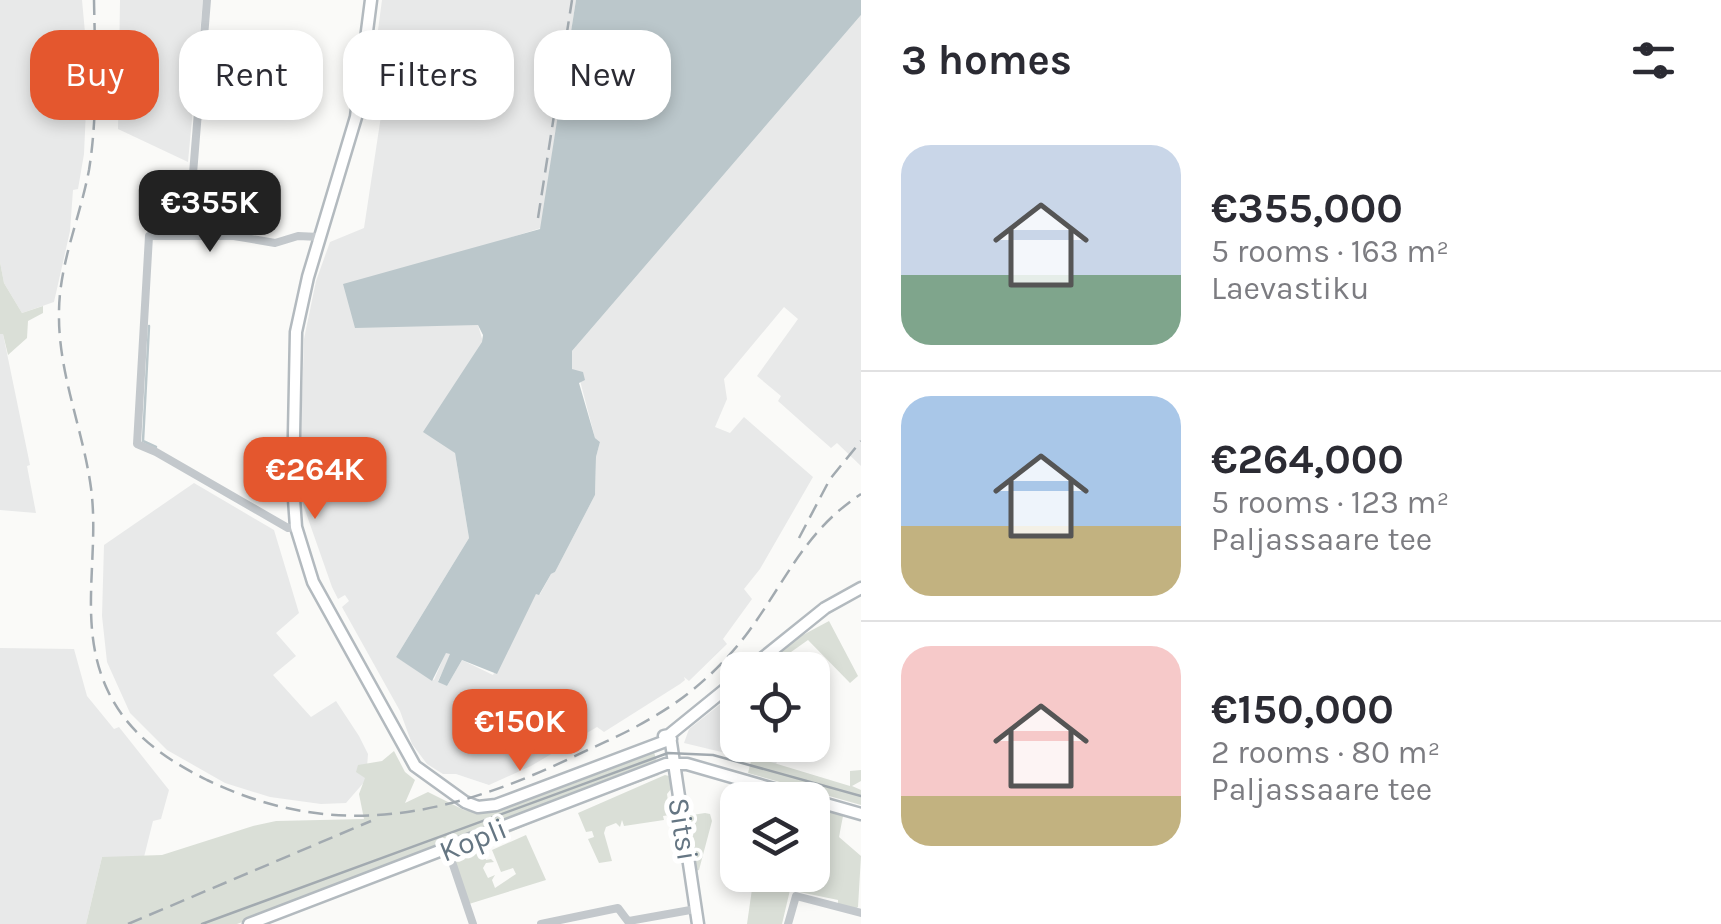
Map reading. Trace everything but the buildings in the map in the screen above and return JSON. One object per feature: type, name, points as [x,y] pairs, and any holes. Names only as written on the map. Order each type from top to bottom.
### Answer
[{"type":"street","points":[[188,236],[207,0]]},
{"type":"street","points":[[372,0],[356,117],[319,236],[296,332],[292,485],[296,528],[313,582],[402,747],[424,775],[478,807],[496,804],[670,737],[720,694]]},
{"type":"street","points":[[296,528],[288,528],[138,444],[148,236],[234,236],[275,243],[298,236],[319,236]]},
{"type":"street","points":[[770,652],[825,608],[861,588]]},
{"type":"street","name":"Sitsi","points":[[670,737],[698,924]]},
{"type":"street","points":[[674,763],[745,782]]},
{"type":"street","name":"Kopli","points":[[249,924],[674,763]]},
{"type":"street","points":[[830,805],[861,814]]},
{"type":"street","points":[[448,850],[473,924]]},
{"type":"street","points":[[788,924],[796,896],[861,913]]},
{"type":"street","points":[[542,924],[618,908],[629,923],[696,909]]},
{"type":"shaded area","points":[[0,0],[82,0],[85,30],[30,30],[30,120],[86,120],[78,189],[73,190],[70,231],[54,302],[22,313],[4,283],[0,262]]},
{"type":"shaded area","points":[[120,0],[203,0],[200,30],[179,30],[179,120],[192,120],[188,162],[118,129],[118,120],[159,120],[159,30],[120,30]]},
{"type":"shaded area","points":[[382,0],[576,0],[571,30],[534,30],[534,120],[558,120],[541,228],[506,239],[478,325],[483,342],[455,453],[469,538],[396,657],[434,680],[446,652],[451,654],[438,681],[447,686],[462,660],[493,675],[536,593],[540,594],[555,572],[595,495],[600,442],[595,438],[578,373],[572,369],[572,351],[861,15],[861,466],[837,443],[831,448],[778,401],[781,396],[757,376],[798,319],[784,307],[724,379],[727,399],[715,427],[730,433],[744,417],[813,477],[760,569],[744,589],[752,599],[723,639],[727,644],[689,681],[684,677],[680,684],[604,732],[597,727],[531,766],[489,785],[456,774],[443,774],[427,764],[412,744],[400,711],[342,607],[349,601],[345,595],[338,599],[332,587],[299,493],[304,339],[316,281],[330,242],[364,228],[380,120],[514,120],[514,30],[378,30]]},
{"type":"shaded area","points":[[576,0],[861,0],[861,15],[572,351],[572,369],[583,372],[585,380],[579,383],[595,438],[600,442],[595,495],[555,572],[536,594],[497,674],[462,660],[447,686],[438,682],[450,654],[446,653],[432,681],[396,657],[469,538],[455,453],[423,432],[483,335],[478,325],[355,328],[343,284],[540,229],[557,120],[671,120],[671,30],[571,30]]},
{"type":"shaded area","points":[[0,262],[4,283],[22,313],[43,306],[43,313],[28,321],[27,338],[8,355],[0,334]]},
{"type":"shaded area","points":[[0,334],[30,465],[27,466],[36,513],[0,510]]},
{"type":"shaded area","points":[[194,483],[274,530],[299,613],[276,633],[296,656],[273,675],[311,717],[336,701],[359,736],[368,754],[366,780],[346,803],[270,797],[225,783],[167,750],[130,713],[107,662],[102,616],[104,545]]},
{"type":"shaded area","points":[[829,621],[858,676],[850,683],[830,663],[830,652],[820,652],[808,640],[791,652],[780,652]]},
{"type":"shaded area","points":[[0,648],[74,649],[87,696],[114,729],[119,727],[169,790],[161,819],[153,821],[144,857],[102,857],[86,924],[0,924]]},
{"type":"shaded area","points":[[720,704],[720,752],[684,743],[689,729]]},
{"type":"shaded area","points":[[394,751],[405,772],[415,780],[405,803],[428,792],[464,810],[481,813],[654,752],[657,762],[237,924],[86,924],[102,857],[162,855],[276,821],[364,819],[359,794],[365,778],[356,772],[358,765],[382,761]]},
{"type":"shaded area","points":[[751,762],[771,762],[850,786],[850,771],[861,770],[861,781],[852,786],[861,790],[861,805],[830,796],[830,782],[780,782],[748,773]]},
{"type":"shaded area","points":[[659,775],[453,854],[564,807]]},
{"type":"shaded area","points":[[669,776],[671,789],[667,794],[670,815],[663,816],[664,820],[624,826],[622,820],[620,827],[616,823],[606,827],[604,833],[612,861],[599,863],[588,839],[594,837],[592,831],[586,832],[578,813]]},
{"type":"shaded area","points":[[830,812],[843,816],[839,837],[861,856],[858,907],[838,904],[838,900],[800,892],[830,892]]},
{"type":"shaded area","points":[[710,814],[712,821],[699,870],[695,871],[686,816]]},
{"type":"shaded area","points":[[526,835],[546,880],[469,904],[454,860],[486,847],[486,860],[494,862],[483,868],[488,878],[495,875],[495,888],[516,874],[513,868],[501,872],[492,850]]},
{"type":"shaded area","points":[[752,892],[790,892],[782,924],[747,924]]},
{"type":"waterway","points":[[149,326],[143,441],[156,447]]},
{"type":"tram line","points":[[202,924],[668,753],[713,755],[861,796]]},
{"type":"railway","points":[[94,0],[92,149],[62,277],[60,335],[91,488],[91,615],[98,664],[125,719],[176,763],[255,799],[301,811],[347,816],[437,807],[527,777],[633,728],[693,690],[739,644],[811,540],[861,494]]},
{"type":"railway","points":[[538,218],[572,0]]},
{"type":"railway","points":[[799,538],[830,479],[861,441]]},
{"type":"railway","points":[[128,924],[371,821]]}]
